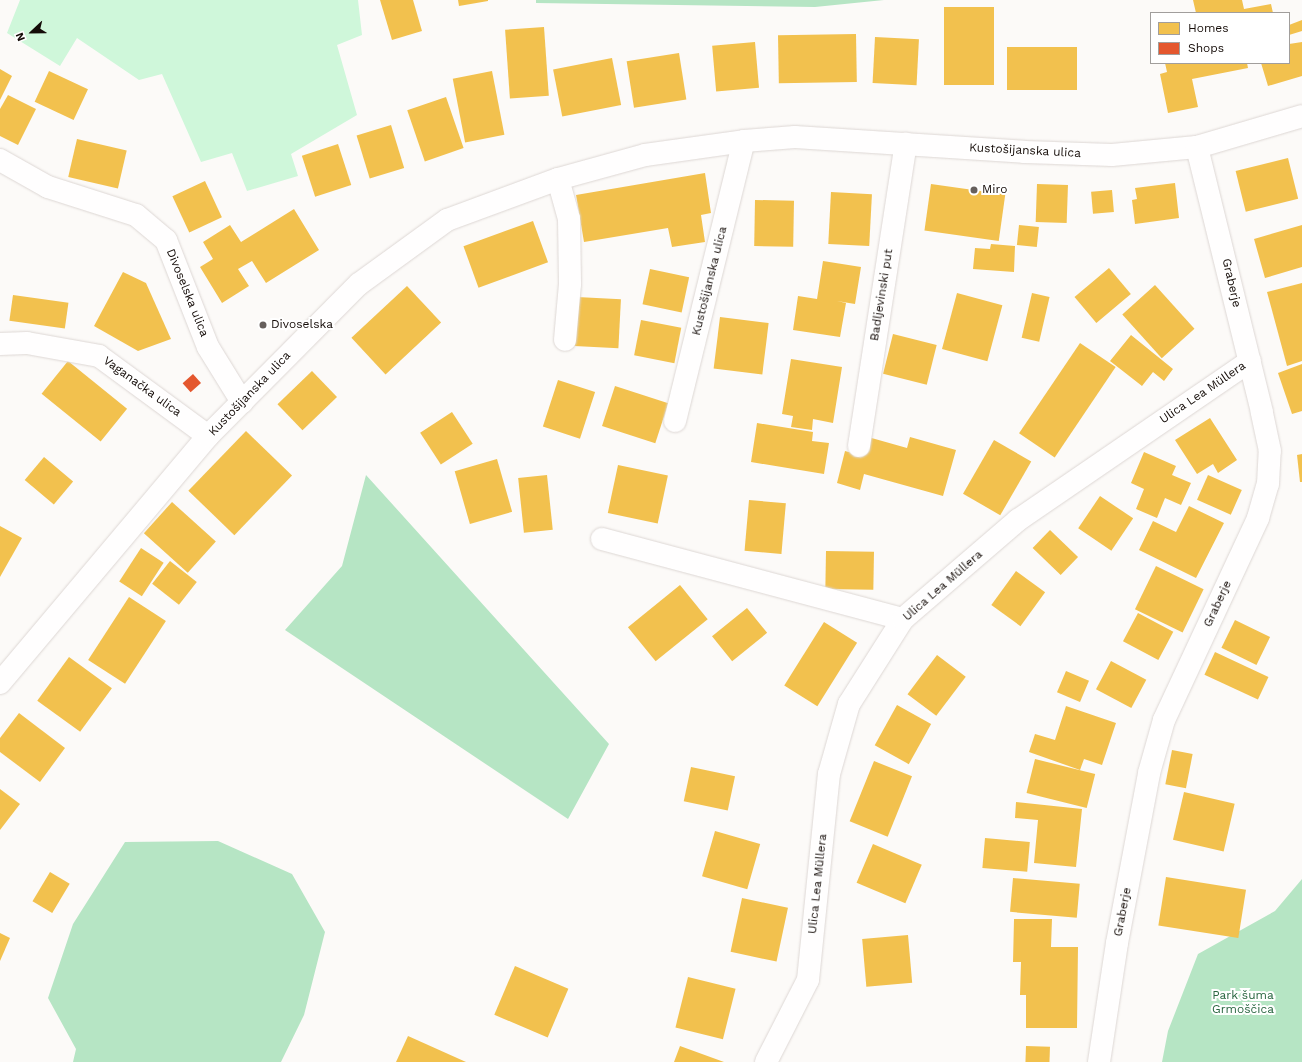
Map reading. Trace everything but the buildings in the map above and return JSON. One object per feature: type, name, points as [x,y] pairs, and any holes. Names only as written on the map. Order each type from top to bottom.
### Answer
[{"type":"street","name":"Kustošijanska ulica","points":[[0,683],[208,436],[359,284],[447,220],[558,178],[645,155],[744,141],[795,137],[1112,155],[1197,147],[1302,116]]},
{"type":"street","name":"Kustošijanska ulica","points":[[675,421],[744,141]]},
{"type":"street","name":"Badljevinski put","points":[[859,446],[906,144]]},
{"type":"street","name":"Graberje","points":[[1099,1062],[1117,942],[1149,773],[1164,720],[1258,518],[1268,484],[1270,451],[1250,361],[1197,147]]},
{"type":"street","name":"Divoselska ulica","points":[[0,160],[48,187],[136,215],[166,240],[208,347],[242,402]]},
{"type":"street","points":[[558,178],[569,219],[570,284],[565,340]]},
{"type":"street","name":"Vaganačka ulica","points":[[0,344],[27,343],[99,356],[208,436]]},
{"type":"street","name":"Ulica Lea Müllera","points":[[766,1062],[808,980],[829,774],[849,704],[903,619],[1018,520],[1250,361]]},
{"type":"street","points":[[602,539],[903,619]]},
{"type":"green space","points":[[20,0],[358,0],[362,35],[337,45],[357,115],[291,154],[298,176],[247,191],[232,153],[201,162],[162,74],[139,80],[77,38],[60,66],[7,33]]},
{"type":"green space","points":[[536,0],[884,0],[815,7],[536,3]]},
{"type":"green space","points":[[366,475],[609,744],[568,819],[285,630],[342,566]]},
{"type":"green space","points":[[218,841],[292,874],[325,932],[304,1015],[281,1062],[73,1062],[76,1049],[48,998],[73,924],[125,842]]},
{"type":"green space","name":"Park šuma Grmoščica","points":[[1302,879],[1302,1062],[1162,1062],[1168,1031],[1198,954],[1275,911]]},
{"type":"place","name":"Miro","points":[[974,190]]},
{"type":"place","name":"Divoselska","points":[[263,325]]}]
